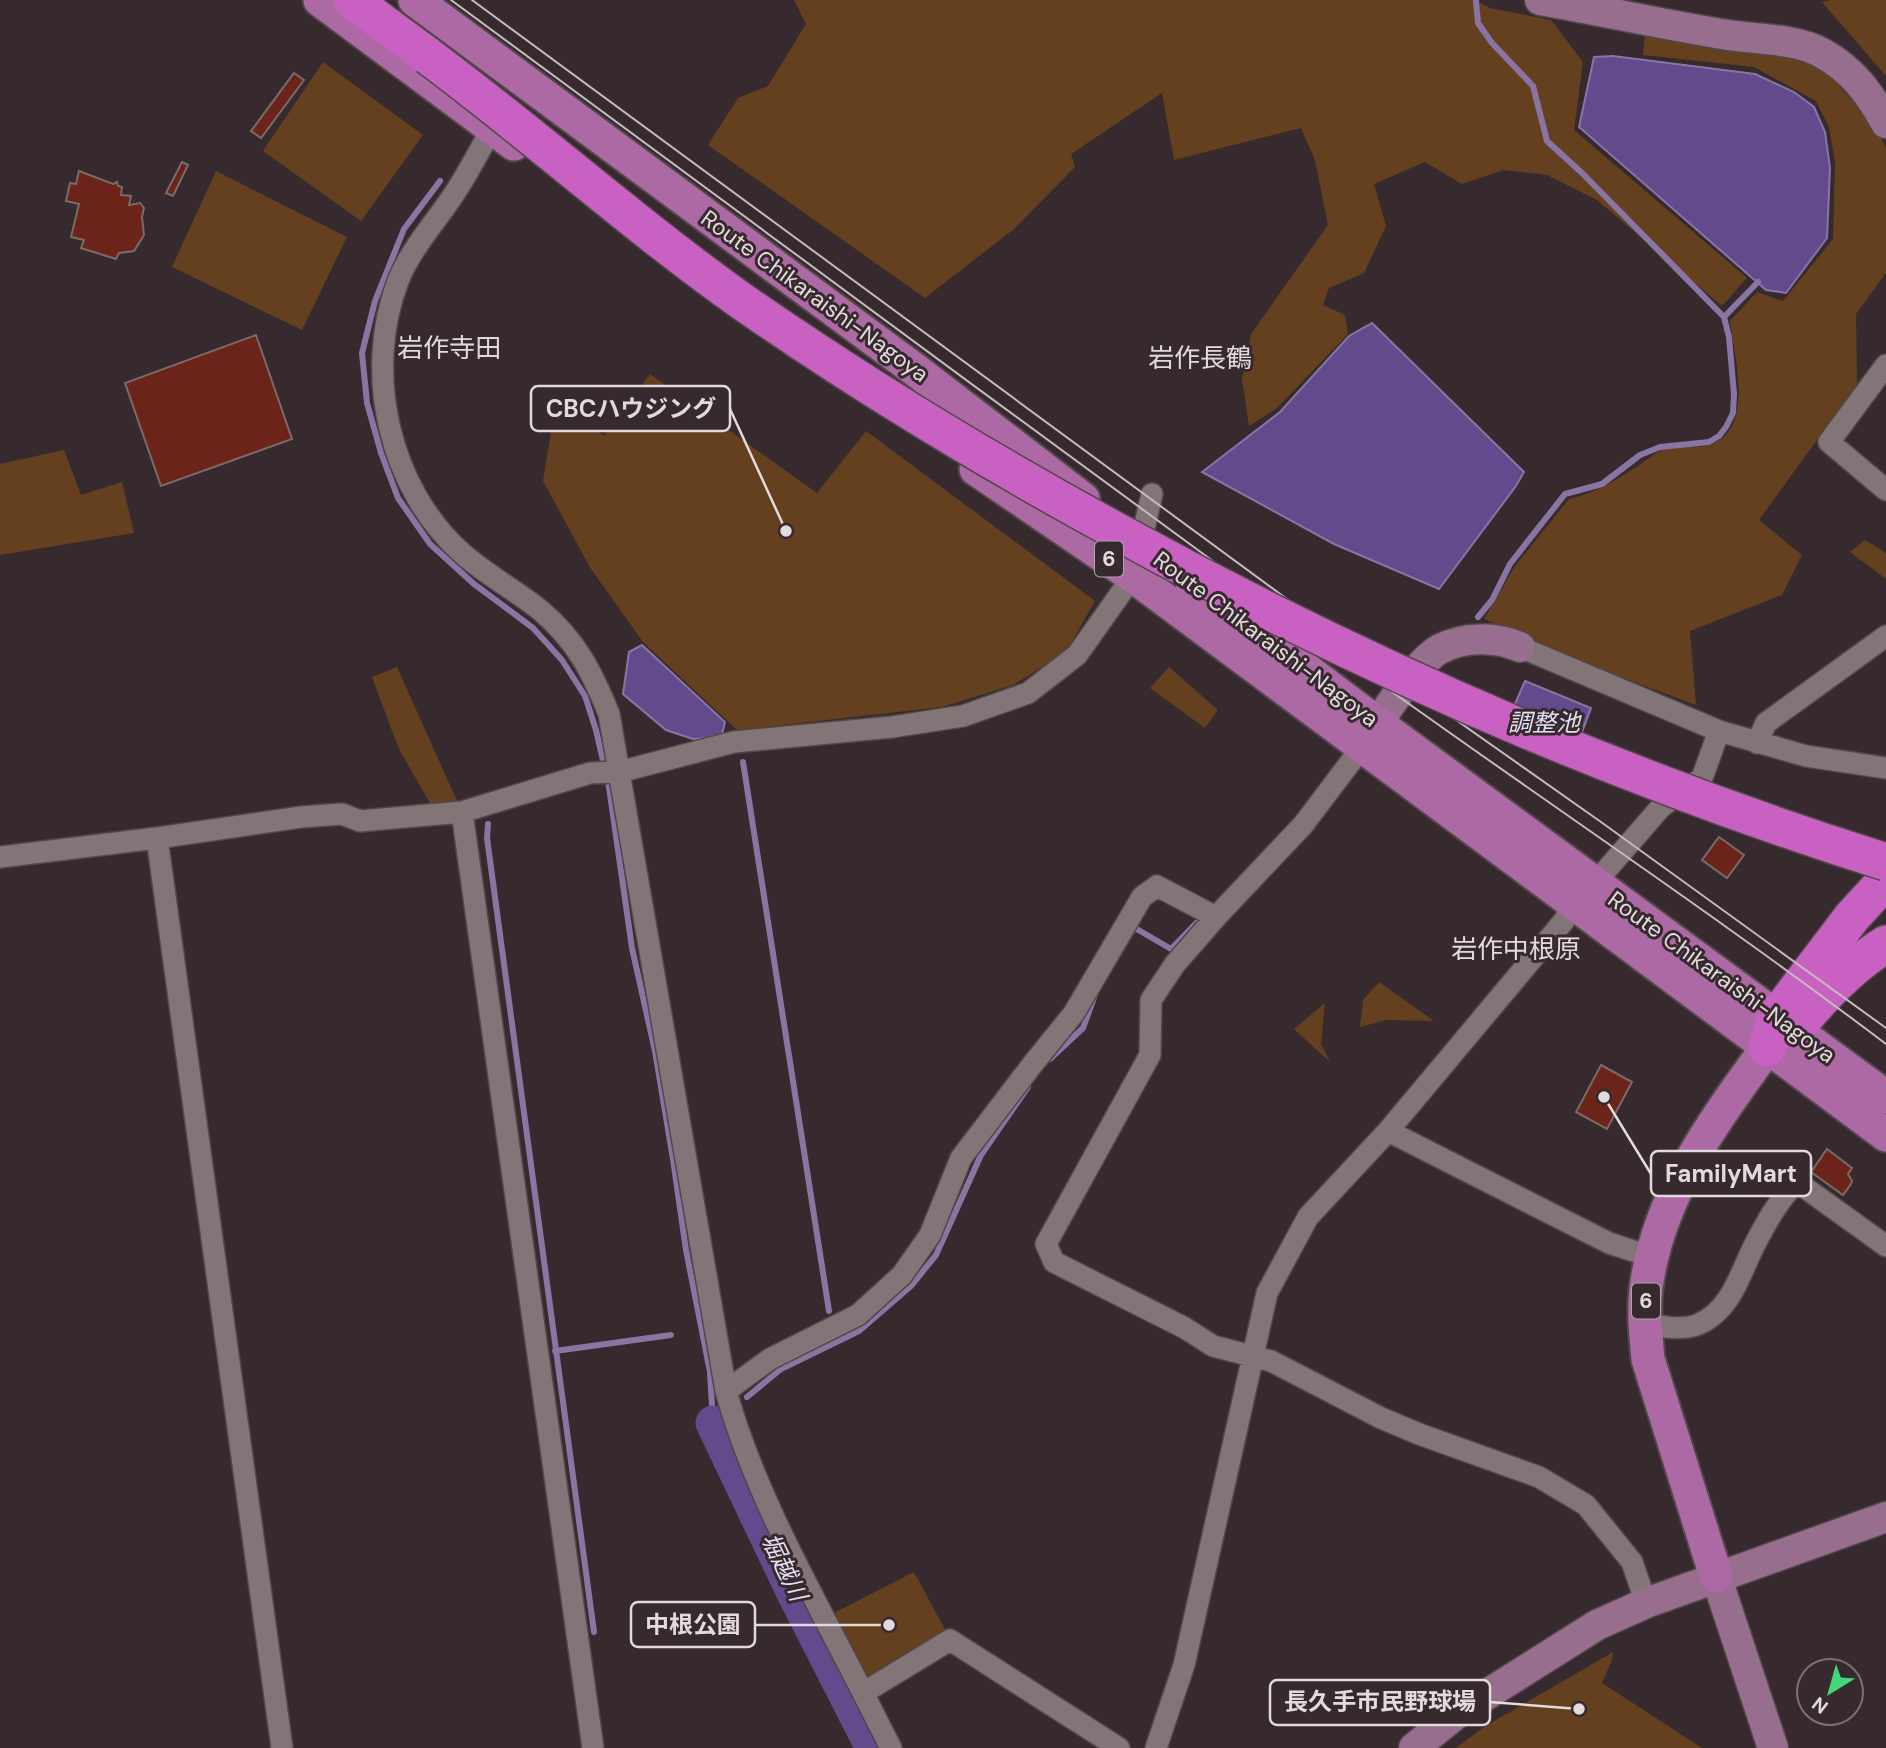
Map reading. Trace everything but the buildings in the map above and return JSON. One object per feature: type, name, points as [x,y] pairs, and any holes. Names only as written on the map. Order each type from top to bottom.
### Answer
[{"type":"highway","points":[[352,0],[433,49],[544,125],[656,216],[752,288],[931,405],[1133,522],[1329,624],[1455,681],[1692,779],[1886,845]]},
{"type":"highway","points":[[380,0],[527,132],[645,229],[740,300],[912,413],[1071,506],[1257,605],[1462,702],[1693,796],[1886,862]]},
{"type":"highway","points":[[1779,1032],[1852,917],[1886,880]]},
{"type":"highway","points":[[1779,1032],[1864,957],[1886,944]]},
{"type":"main road","name":"Route Chikaraishi-Nagoya","points":[[320,0],[492,128],[830,371],[1370,736],[1584,894],[1779,1032],[1886,1097]]},
{"type":"main road","name":"Route Chikaraishi-Nagoya","points":[[415,0],[918,372],[1140,543],[1370,736]]},
{"type":"main road","points":[[1540,0],[1701,30],[1789,43],[1820,52],[1856,78],[1868,92],[1886,123]]},
{"type":"main road","points":[[1370,736],[1391,702],[1440,649],[1472,640],[1494,639],[1520,647]]},
{"type":"main road","name":"Route Chikaraishi-Nagoya","points":[[1779,1032],[1886,1135]]},
{"type":"main road","name":"Route Chikaraishi-Nagoya","points":[[1716,1577],[1648,1359],[1646,1290],[1652,1257],[1664,1219],[1693,1157],[1724,1108],[1779,1032]]},
{"type":"main road","points":[[1414,1748],[1456,1714],[1597,1625],[1646,1603],[1886,1517]]},
{"type":"main road","points":[[1716,1577],[1773,1748]]},
{"type":"street","points":[[492,128],[458,188],[413,249],[398,283],[384,346],[383,380],[390,430],[412,492],[437,528],[463,554],[540,611],[567,637],[593,672],[609,714],[726,1391],[735,1425],[780,1528],[891,1748]]},
{"type":"street","points":[[1886,365],[1829,442],[1886,490]]},
{"type":"street","points":[[0,857],[301,817],[342,814],[360,821],[462,812],[590,773],[619,772],[734,742],[892,727],[963,716],[1028,693],[1077,655],[1133,576],[1152,494]]},
{"type":"street","points":[[1757,743],[1766,723],[1886,636]]},
{"type":"street","points":[[1520,647],[1719,731],[1806,756],[1886,768]]},
{"type":"street","points":[[1156,1748],[1184,1665],[1267,1293],[1308,1217],[1388,1131],[1584,894],[1661,807],[1702,778],[1719,731]]},
{"type":"street","points":[[1370,736],[1303,825],[1175,964],[1151,1000],[1150,1055],[1046,1244],[1054,1262],[1185,1328],[1213,1346],[1271,1361],[1394,1424],[1539,1477],[1586,1505],[1632,1562],[1646,1603]]},
{"type":"street","points":[[462,812],[593,1748]]},
{"type":"street","points":[[157,838],[282,1748]]},
{"type":"street","points":[[726,1391],[770,1359],[858,1315],[902,1275],[930,1235],[961,1158],[1074,1013],[1142,897],[1157,886],[1216,917]]},
{"type":"street","points":[[1388,1131],[1609,1243],[1652,1257]]},
{"type":"street","points":[[1645,1323],[1667,1328],[1698,1325],[1723,1307],[1783,1196],[1797,1182],[1886,1247]]},
{"type":"street","points":[[863,1693],[950,1640],[1119,1748]]},
{"type":"shaded area","points":[[794,0],[1474,0],[1490,8],[1551,20],[1583,62],[1574,130],[1747,278],[1722,306],[1597,200],[1547,175],[1504,170],[1462,184],[1425,162],[1374,184],[1386,226],[1364,273],[1329,288],[1323,305],[1345,315],[1348,334],[1277,408],[1249,426],[1242,379],[1251,334],[1328,225],[1315,160],[1301,128],[1174,160],[1162,93],[1071,154],[1075,167],[1014,229],[925,298],[708,145],[738,98],[768,86],[806,24]]},
{"type":"shaded area","points":[[1886,0],[1886,76],[1822,2]]},
{"type":"shaded area","points":[[1645,32],[1801,58],[1829,75],[1874,124],[1886,148],[1886,273],[1856,314],[1857,385],[1759,520],[1802,555],[1782,595],[1690,631],[1696,705],[1586,664],[1484,619],[1515,566],[1569,499],[1606,485],[1664,449],[1706,446],[1725,435],[1734,423],[1739,389],[1730,321],[1757,292],[1783,301],[1833,239],[1835,163],[1829,127],[1816,101],[1754,67],[1643,55]]},
{"type":"shaded area","points":[[323,62],[423,135],[361,221],[263,151]]},
{"type":"shaded area","points":[[216,171],[347,237],[302,330],[172,267]]},
{"type":"shaded area","points":[[650,374],[817,493],[866,431],[1095,601],[1066,652],[1013,685],[942,707],[737,730],[643,642],[591,569],[543,481],[556,402],[604,436]]},
{"type":"shaded area","points":[[64,450],[81,495],[122,482],[134,533],[0,555],[0,464]]},
{"type":"shaded area","points":[[1865,540],[1886,553],[1886,579],[1850,552]]},
{"type":"shaded area","points":[[397,667],[462,812],[436,814],[398,747],[372,677]]},
{"type":"shaded area","points":[[1169,667],[1218,710],[1205,728],[1150,688]]},
{"type":"shaded area","points":[[1379,982],[1434,1021],[1386,1020],[1360,1027],[1363,1000]]},
{"type":"shaded area","points":[[1325,1003],[1321,1044],[1330,1062],[1294,1029]]},
{"type":"shaded area","points":[[914,1572],[948,1635],[866,1687],[830,1615]]},
{"type":"shaded area","points":[[1613,1652],[1602,1683],[1702,1748],[1456,1748],[1484,1727]]},
{"type":"water","points":[[1613,56],[1755,74],[1794,92],[1814,107],[1825,132],[1830,168],[1827,238],[1786,293],[1766,290],[1579,127],[1594,57]]},
{"type":"water","points":[[1372,323],[1524,472],[1439,589],[1334,544],[1202,472],[1280,412],[1349,336]]},
{"type":"water","points":[[642,645],[725,722],[721,738],[693,739],[666,730],[623,694],[629,652]]},
{"type":"water","name":"調整池","points":[[1525,681],[1591,708],[1569,767],[1500,738]]},
{"type":"waterway","points":[[1476,1],[1478,23],[1492,43],[1533,86],[1547,141],[1724,317]]},
{"type":"waterway","points":[[440,181],[404,229],[375,301],[362,353],[367,403],[381,453],[398,498],[430,544],[474,584],[533,628],[562,660],[585,696],[609,787],[632,948],[655,1051],[686,1250],[710,1372],[713,1423]]},
{"type":"waterway","points":[[1478,617],[1492,600],[1510,564],[1565,494],[1602,484],[1640,455],[1660,447],[1709,442],[1719,436],[1733,413],[1734,394],[1729,337],[1724,317],[1758,282]]},
{"type":"waterway","points":[[743,762],[829,1311]]},
{"type":"waterway","points":[[488,824],[487,838],[594,1632]]},
{"type":"waterway","points":[[1132,932],[1135,928],[1171,949],[1204,915]]},
{"type":"waterway","points":[[1050,1059],[1083,1028],[1095,995]]},
{"type":"waterway","points":[[747,1397],[781,1369],[859,1331],[911,1286],[936,1255],[981,1155],[1028,1087]]},
{"type":"waterway","points":[[555,1351],[671,1335]]},
{"type":"waterway","name":"堀越川","points":[[713,1423],[794,1593],[873,1748]]},
{"type":"tram line","points":[[451,0],[1356,666],[1886,1044]]},
{"type":"tram line","points":[[472,0],[1344,641],[1886,1028]]},
{"type":"place","name":"CBCハウジング","points":[[786,531]]},
{"type":"place","name":"FamilyMart","points":[[1604,1097]]},
{"type":"place","name":"中根公園","points":[[889,1625]]},
{"type":"place","name":"長久手市民野球場","points":[[1579,1709]]},
{"type":"district","name":"岩作寺田","points":[[449,348]]},
{"type":"district","name":"岩作長鶴","points":[[1200,358]]},
{"type":"district","name":"岩作中根原","points":[[1516,949]]}]
